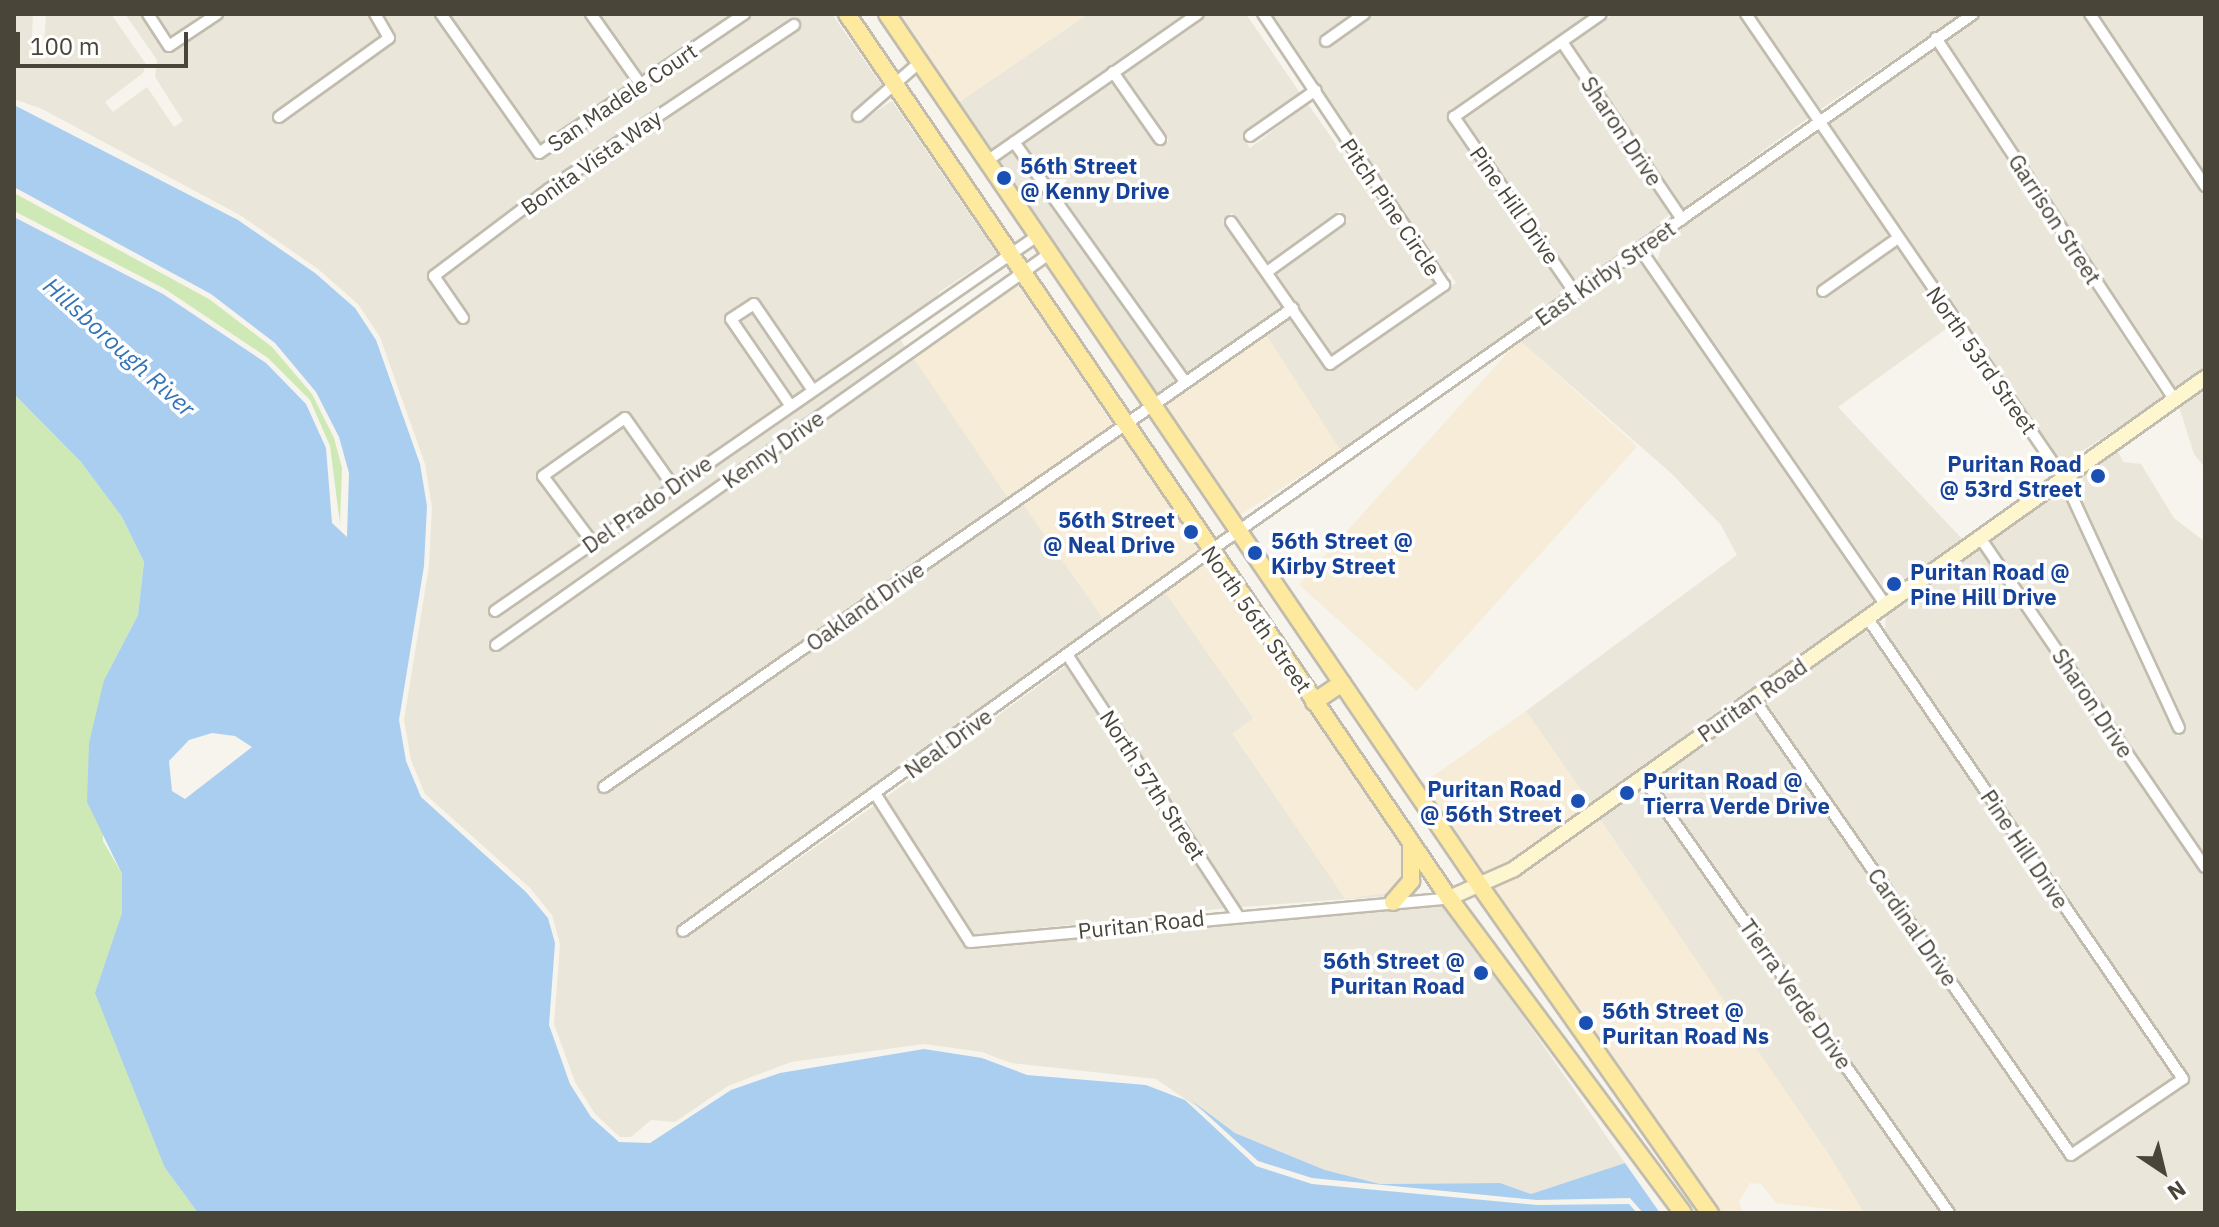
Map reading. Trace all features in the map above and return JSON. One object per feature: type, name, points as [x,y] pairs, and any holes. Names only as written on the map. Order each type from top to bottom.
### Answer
[{"type":"main road","name":"North 56th Street","points":[[847,14],[1411,844],[1683,1213]]},
{"type":"main road","name":"North 56th Street","points":[[887,14],[1480,886],[1710,1213]]},
{"type":"main road","points":[[1314,702],[1342,683]]},
{"type":"main road","points":[[1393,902],[1411,881],[1411,844]]},
{"type":"main road","points":[[1627,1137],[1647,1123]]},
{"type":"street","points":[[148,14],[169,46],[217,14]]},
{"type":"street","points":[[279,117],[389,38],[375,14]]},
{"type":"street","name":"San Madele Court","points":[[441,14],[539,153],[744,14]]},
{"type":"street","points":[[591,14],[641,85]]},
{"type":"street","points":[[987,161],[1198,14]]},
{"type":"street","name":"Pitch Pine Circle","points":[[1263,14],[1316,90],[1328,116],[1444,285],[1330,364],[1293,308]]},
{"type":"street","points":[[1326,41],[1364,14]]},
{"type":"street","points":[[1562,42],[1601,14]]},
{"type":"street","name":"North 53rd Street","points":[[1746,14],[2064,479],[2179,728]]},
{"type":"street","name":"East Kirby Street","points":[[1210,551],[1640,249],[1820,118],[1973,14]]},
{"type":"street","points":[[2090,14],[2205,186]]},
{"type":"street","name":"Bonita Vista Way","points":[[463,318],[434,276],[549,189],[794,25]]},
{"type":"street","name":"Garrison Street","points":[[1936,38],[2174,399]]},
{"type":"street","name":"Pine Hill Drive","points":[[1562,42],[1454,117],[1575,293]]},
{"type":"street","name":"Sharon Drive","points":[[1562,42],[1682,219]]},
{"type":"street","points":[[858,116],[892,82],[919,63]]},
{"type":"street","points":[[1113,72],[1160,139]]},
{"type":"street","points":[[1250,136],[1316,90]]},
{"type":"street","points":[[1014,142],[1185,382]]},
{"type":"street","points":[[1267,272],[1339,220]]},
{"type":"street","points":[[1151,406],[1293,308],[1231,222]]},
{"type":"street","name":"Del Prado Drive","points":[[495,611],[1037,236]]},
{"type":"street","points":[[1823,291],[1898,238]]},
{"type":"street","points":[[1640,249],[1886,606]]},
{"type":"street","name":"Kenny Drive","points":[[496,645],[1049,254]]},
{"type":"street","points":[[790,405],[731,319],[754,304],[812,389]]},
{"type":"street","name":"Puritan Road","points":[[876,795],[970,942],[1237,914],[1449,898],[1514,869],[2205,378]]},
{"type":"street","name":"Oakland Drive","points":[[604,787],[1151,406]]},
{"type":"street","points":[[592,542],[543,476],[625,418],[673,486]]},
{"type":"street","name":"Sharon Drive","points":[[1981,539],[2205,867]]},
{"type":"street","name":"Neal Drive","points":[[683,931],[876,795],[1210,551]]},
{"type":"street","name":"Pine Hill Drive","points":[[1868,619],[2183,1079],[2071,1155]]},
{"type":"street","name":"North 57th Street","points":[[1068,656],[1237,914]]},
{"type":"street","name":"Cardinal Drive","points":[[1754,699],[2071,1155]]},
{"type":"street","name":"Tierra Verde Drive","points":[[1642,776],[1949,1213]]},
{"type":"shaded area","points":[[14,14],[33,14],[31,56],[43,59],[46,14],[111,14],[146,64],[143,73],[105,102],[113,112],[147,87],[174,127],[183,121],[155,77],[157,60],[125,14],[434,14],[537,162],[756,14],[832,14],[885,90],[860,107],[867,117],[892,101],[997,254],[938,293],[945,304],[899,337],[905,347],[488,643],[496,653],[913,358],[1015,493],[596,784],[603,795],[1023,504],[1108,618],[675,930],[683,940],[875,805],[968,950],[1445,904],[1625,1163],[1531,1194],[1500,1183],[1380,1184],[1325,1170],[1235,1133],[1156,1079],[1011,1063],[982,1052],[924,1044],[791,1062],[728,1086],[675,1122],[651,1120],[631,1137],[620,1137],[595,1114],[575,1082],[554,1024],[560,944],[552,915],[530,888],[425,794],[411,760],[404,720],[429,566],[432,507],[425,464],[380,337],[358,304],[318,269],[240,215],[42,109],[14,99]]},
{"type":"shaded area","points":[[449,14],[583,14],[632,83],[540,144]]},
{"type":"shaded area","points":[[598,14],[732,14],[642,76]]},
{"type":"shaded area","points":[[900,14],[1088,14],[959,102]]},
{"type":"shaded area","points":[[1088,14],[1184,14],[992,150],[959,102]]},
{"type":"shaded area","points":[[1207,14],[1246,14],[1300,93],[1243,138],[1250,148],[1308,104],[1391,223],[1400,217],[1260,14],[1352,14],[1318,38],[1325,49],[1376,14],[1590,14],[1446,116],[1567,291],[1340,450],[1266,335],[1169,401],[1292,317],[1325,367],[1334,369],[1456,283],[1449,272],[1331,355],[1276,274],[1348,221],[1340,211],[1268,263],[1232,213],[1223,220],[1284,306],[1186,373],[1023,144],[1112,81],[1159,147],[1169,141],[1122,74]]},
{"type":"shaded area","points":[[1613,14],[1739,14],[1811,116],[1683,209],[1571,44]]},
{"type":"shaded area","points":[[1753,14],[1961,14],[1821,109]]},
{"type":"shaded area","points":[[1985,14],[2083,14],[2205,196],[2205,369],[2175,390],[1945,41]]},
{"type":"shaded area","points":[[2097,14],[2205,14],[2205,175]]},
{"type":"shaded area","points":[[1935,47],[2163,398],[2054,469],[1826,118]]},
{"type":"shaded area","points":[[1561,51],[1669,213],[1664,225],[1576,284],[1463,120]]},
{"type":"shaded area","points":[[1819,127],[1889,236],[1815,289],[1823,299],[1897,247],[2017,421],[1950,326],[1838,407],[1965,542],[1889,595],[1657,262],[1663,242]]},
{"type":"shaded area","points":[[1013,151],[1176,380],[1157,393],[999,161]]},
{"type":"shaded area","points":[[1633,261],[1645,266],[1872,597],[1873,606],[1591,805],[1526,711],[1737,555],[1721,525],[1671,473],[1519,340]]},
{"type":"shaded area","points":[[1018,284],[1113,425],[1007,497],[912,356]]},
{"type":"shaded area","points":[[1266,335],[1341,450],[1238,516],[1164,401]]},
{"type":"shaded area","points":[[1519,340],[1637,446],[1417,691],[1299,584]]},
{"type":"shaded area","points":[[2205,386],[2205,468],[2194,454],[2178,404]]},
{"type":"shaded area","points":[[1122,435],[1202,549],[1103,618],[1023,504]]},
{"type":"shaded area","points":[[2117,449],[2123,462],[2141,464],[2174,518],[2205,542],[2205,856],[1990,541],[2062,489],[2177,736],[2187,732],[2071,482]]},
{"type":"shaded area","points":[[1980,548],[2205,876],[2205,1213],[1960,1213],[1953,1209],[1651,778],[1753,708],[2070,1164],[2191,1081],[1885,631],[1886,614]]},
{"type":"shaded area","points":[[1208,560],[1405,845],[1405,878],[1394,892],[1345,899],[1233,733],[1253,718],[1165,592]]},
{"type":"shaded area","points":[[1165,592],[1254,719],[1233,734],[1345,898],[1394,892],[1390,896],[1240,907],[1076,658]]},
{"type":"shaded area","points":[[1864,631],[1873,636],[2174,1077],[2073,1146],[1762,701]]},
{"type":"shaded area","points":[[1067,665],[1227,908],[973,935],[885,798]]},
{"type":"shaded area","points":[[1526,711],[1591,804],[1487,877],[1422,784]]},
{"type":"shaded area","points":[[1641,785],[1942,1213],[1864,1213],[1598,816]]},
{"type":"shaded area","points":[[1598,816],[1828,1153],[1864,1213],[1776,1203],[1761,1184],[1750,1183],[1739,1202],[1743,1213],[1720,1213],[1492,887]]},
{"type":"green space","points":[[14,193],[209,299],[272,347],[312,394],[334,438],[342,468],[340,524],[330,446],[310,400],[268,358],[165,289],[14,211]]},
{"type":"green space","points":[[14,394],[81,462],[122,517],[144,562],[138,615],[104,680],[103,841],[122,874],[122,913],[111,949],[165,1168],[198,1213],[19,1213],[14,1206]]},
{"type":"water","name":"Hillsborough River","points":[[14,105],[238,220],[315,273],[355,308],[376,340],[420,464],[427,506],[424,566],[399,720],[406,761],[421,797],[526,892],[548,918],[555,943],[549,1025],[570,1084],[591,1117],[619,1142],[650,1143],[731,1090],[780,1073],[924,1049],[982,1058],[1027,1075],[1146,1085],[1185,1100],[1256,1166],[1312,1184],[1537,1205],[1629,1204],[1637,1213],[198,1213],[165,1168],[95,993],[122,913],[122,874],[87,802],[89,743],[104,680],[138,615],[144,562],[122,517],[81,462],[14,394],[14,217],[163,294],[266,363],[306,404],[326,448],[332,523],[347,537],[349,473],[339,437],[316,392],[275,343],[211,294],[14,187]],"holes":[[[212,733],[235,736],[252,747],[185,799],[172,791],[169,761],[189,740]]]},
{"type":"water","points":[[1192,1101],[1235,1133],[1325,1170],[1380,1184],[1500,1183],[1531,1194],[1625,1163],[1660,1213],[1643,1213],[1630,1198],[1537,1200],[1312,1178],[1258,1161]]},
{"type":"place","name":"56th Street @ Kenny Drive","points":[[1004,178]]},
{"type":"place","name":"Puritan Road @ 53rd Street","points":[[2098,476]]},
{"type":"place","name":"56th Street @ Neal Drive","points":[[1191,532]]},
{"type":"place","name":"56th Street @ Kirby Street","points":[[1255,553]]},
{"type":"place","name":"Puritan Road @ Pine Hill Drive","points":[[1894,584]]},
{"type":"place","name":"Puritan Road @ Tierra Verde Drive","points":[[1627,793]]},
{"type":"place","name":"Puritan Road @ 56th Street","points":[[1578,801]]},
{"type":"place","name":"56th Street @ Puritan Road","points":[[1481,973]]},
{"type":"place","name":"56th Street @ Puritan Road Ns","points":[[1586,1023]]}]
